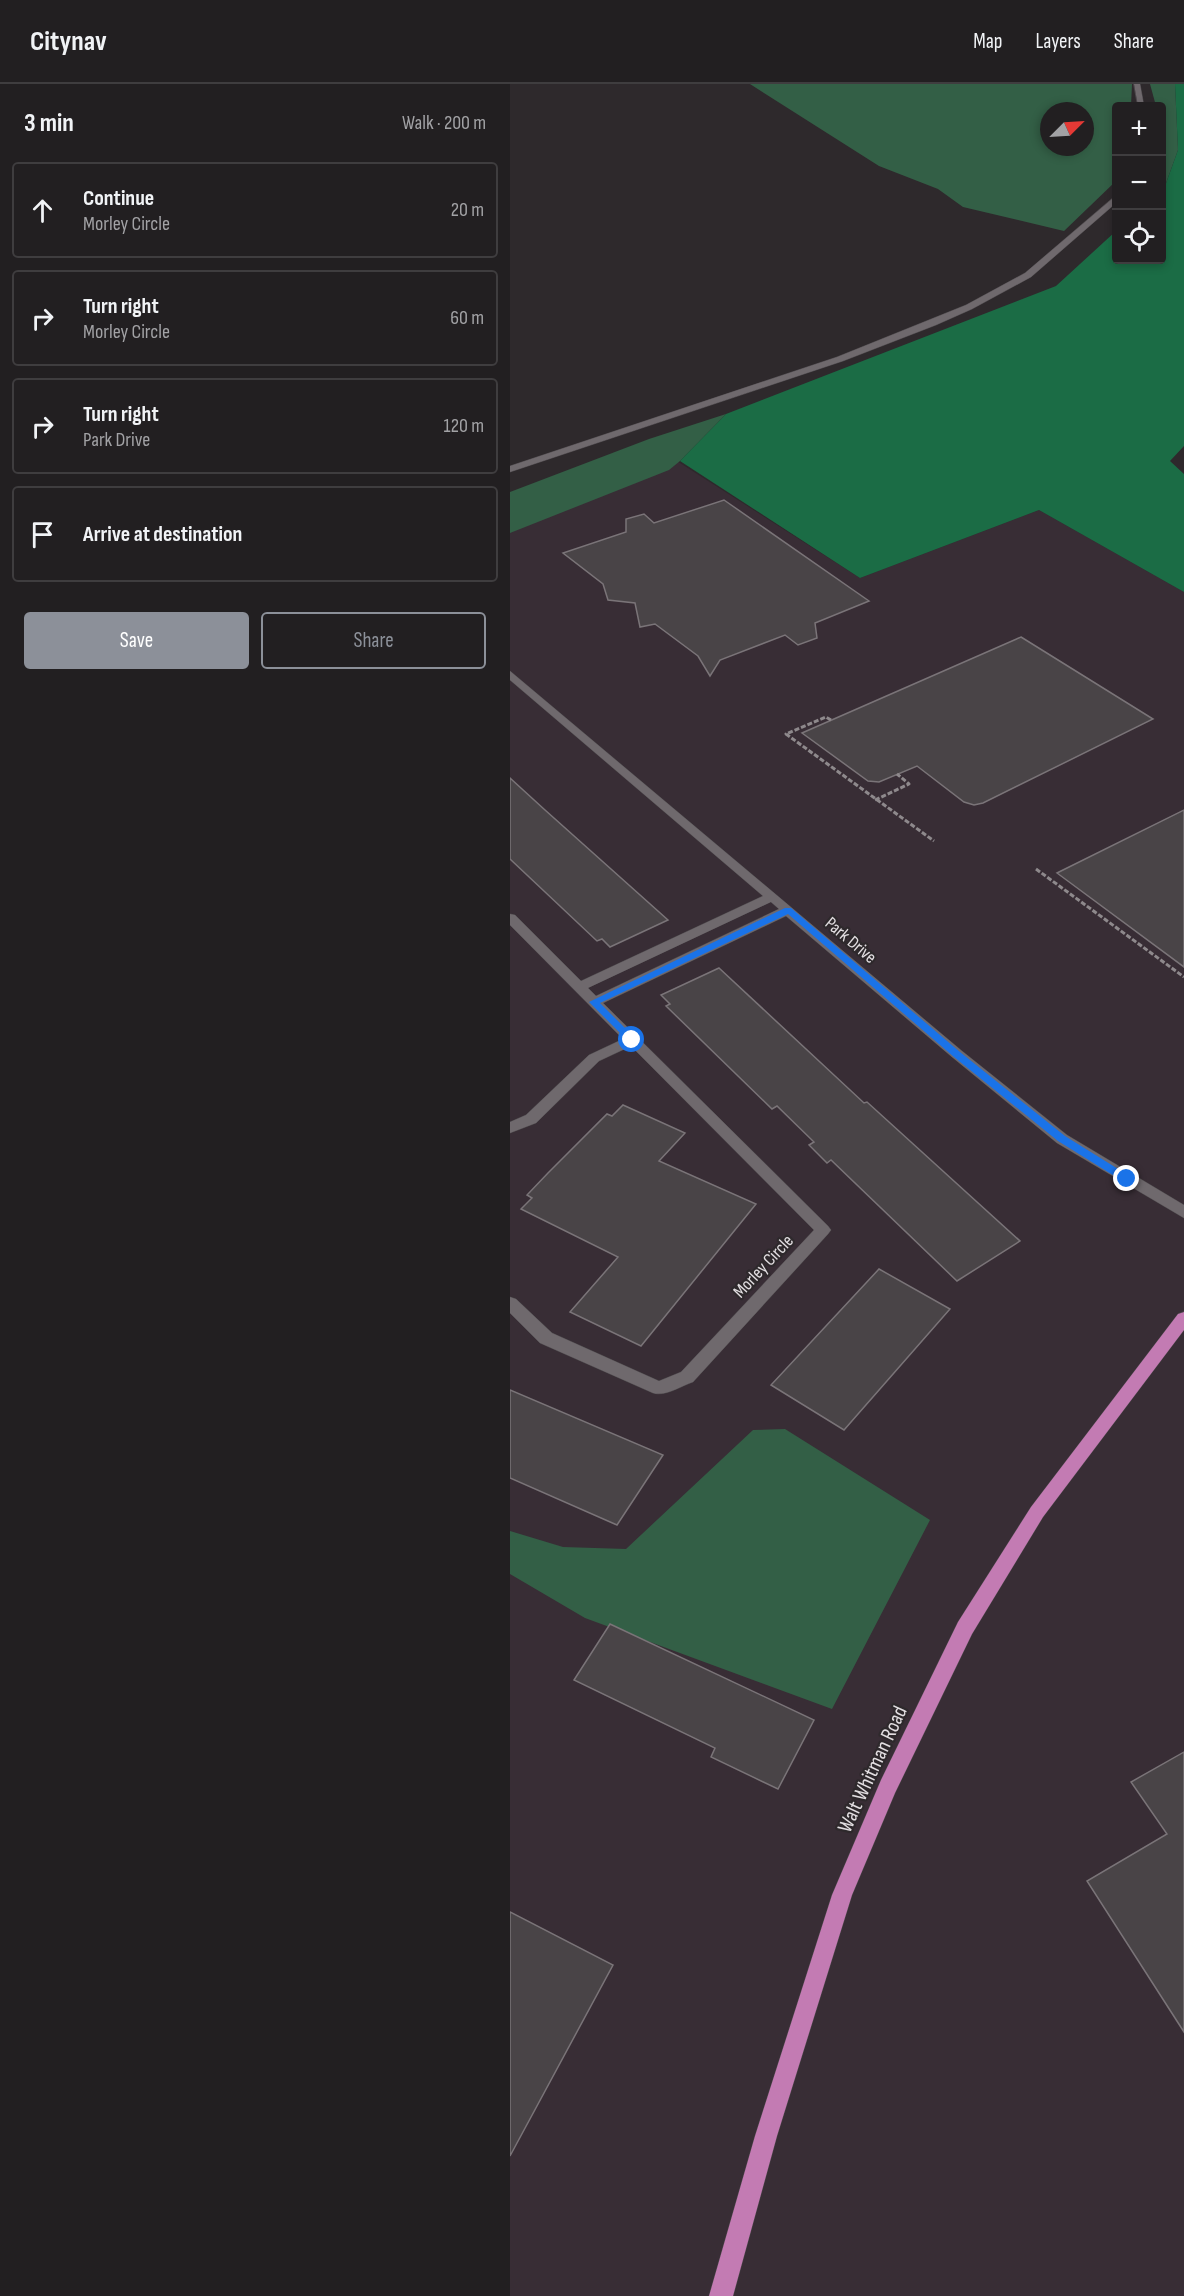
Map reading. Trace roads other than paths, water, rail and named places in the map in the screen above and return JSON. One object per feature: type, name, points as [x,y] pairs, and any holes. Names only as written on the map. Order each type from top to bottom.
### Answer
[{"type":"main road","name":"Walt Whitman Road","points":[[721,2296],[766,2136],[842,1894],[888,1787],[965,1628],[1037,1512],[1184,1318]]},
{"type":"street","points":[[1137,84],[1140,102]]},
{"type":"street","points":[[510,469],[840,359],[960,311],[1028,275],[1112,203]]},
{"type":"street","name":"Park Drive","points":[[510,674],[957,1054],[1062,1138],[1184,1212]]},
{"type":"street","points":[[579,987],[772,897]]},
{"type":"street","points":[[594,1002],[788,910]]},
{"type":"street","name":"Morley Circle","points":[[510,918],[823,1230],[687,1377],[659,1388],[546,1338],[510,1303]]},
{"type":"street","points":[[510,1128],[531,1119],[594,1058],[632,1040]]}]
